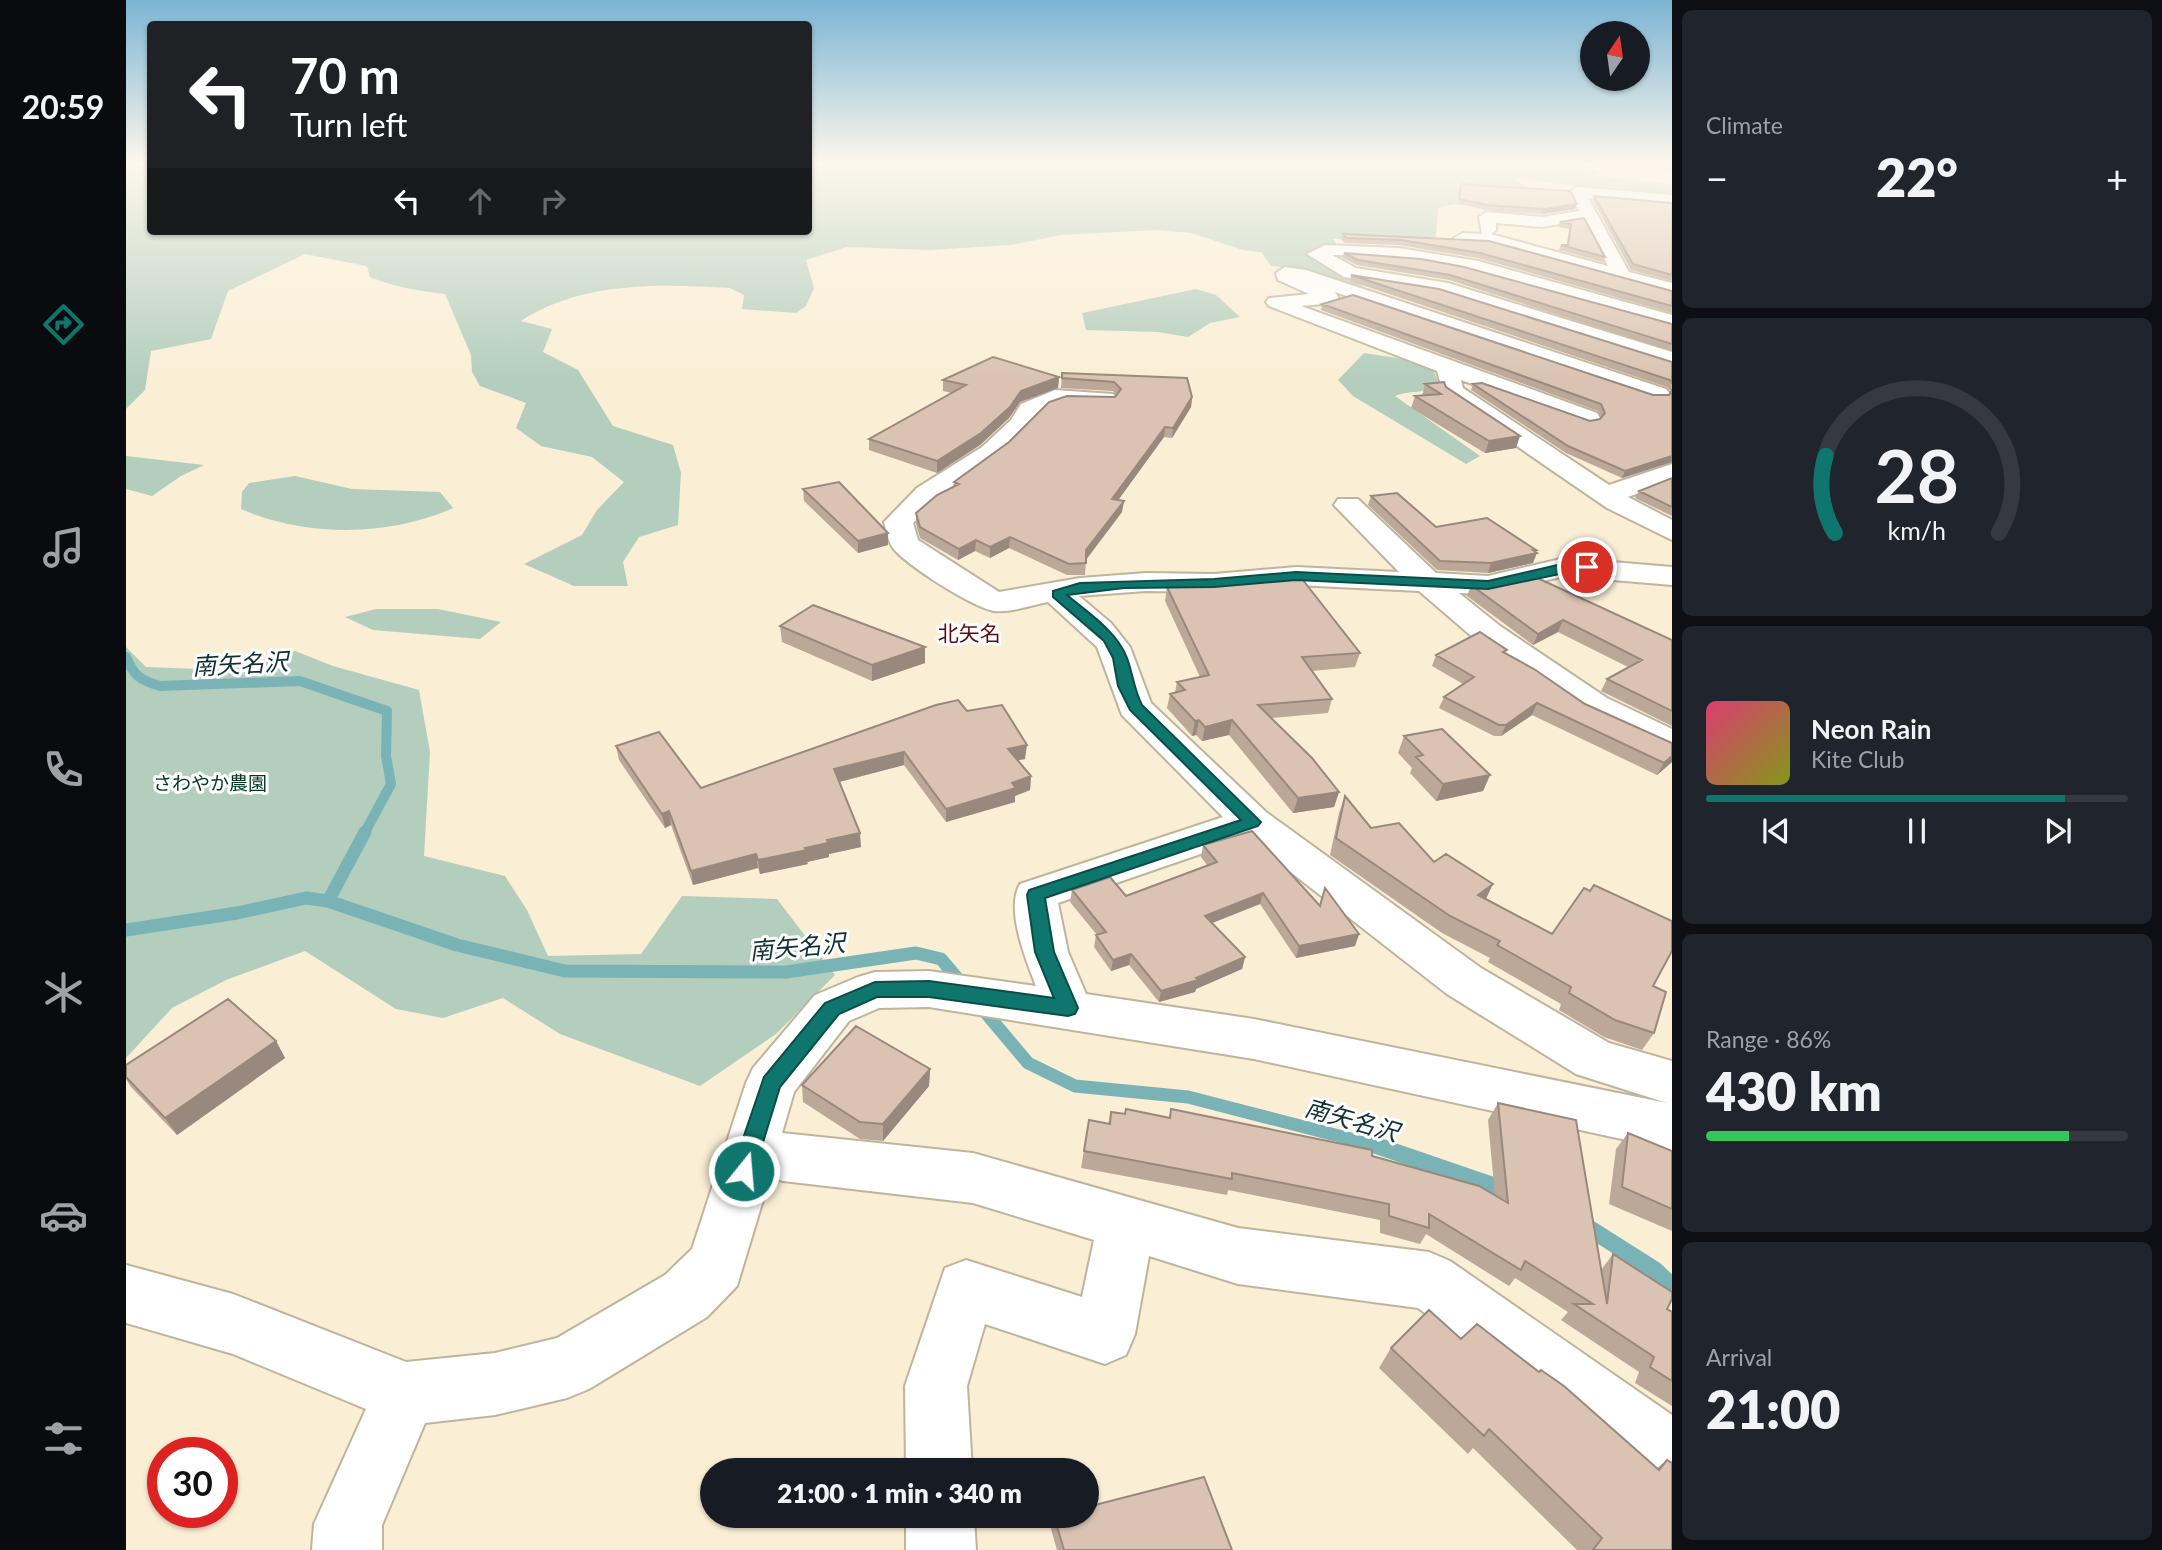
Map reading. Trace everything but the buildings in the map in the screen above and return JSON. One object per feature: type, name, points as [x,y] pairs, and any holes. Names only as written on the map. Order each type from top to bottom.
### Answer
[{"type":"street","points":[[1601,235],[1622,275]]},
{"type":"street","points":[[1463,238],[1489,239],[1672,289]]},
{"type":"street","points":[[1672,322],[1457,260],[1385,252],[1331,251],[1316,254],[1351,273],[1441,287],[1672,359]]},
{"type":"street","points":[[1588,418],[1286,309],[1276,302],[1329,299],[1328,296],[1285,276],[1285,273],[1299,274],[1665,392]]},
{"type":"street","points":[[1448,366],[1452,391],[1606,495],[1672,531]]},
{"type":"street","points":[[1522,438],[1665,392]]},
{"type":"street","points":[[1105,399],[1055,397],[1029,409],[1021,424],[991,452],[927,494],[898,522],[905,544],[978,595],[998,602],[1057,594],[1080,587],[1132,583],[1214,583],[1296,576],[1488,585],[1566,567],[1672,576]]},
{"type":"street","points":[[1606,495],[1672,472]]},
{"type":"street","points":[[1348,505],[1427,582],[1488,633],[1594,706],[1672,743]]},
{"type":"street","points":[[1371,527],[1401,524]]},
{"type":"street","points":[[1057,594],[1109,639],[1120,658],[1125,686],[1135,707],[1252,822],[1464,981],[1594,1059],[1672,1083]]},
{"type":"street","points":[[1068,1008],[1045,952],[1035,895],[1252,822]]},
{"type":"street","points":[[126,1294],[233,1324],[406,1394],[495,1384],[567,1367],[686,1296],[716,1266],[771,1083],[832,1008],[875,990],[929,989],[1254,1038],[1672,1128]]},
{"type":"street","points":[[751,1147],[783,1157],[974,1178],[1238,1256],[1429,1282],[1672,1454]]},
{"type":"street","points":[[939,1458],[936,1386],[966,1289],[1105,1334],[1126,1223]]},
{"type":"street","points":[[347,1550],[348,1524],[406,1394]]},
{"type":"street","points":[[940,1528],[941,1550]]},
{"type":"green space","points":[[126,235],[1059,235],[1011,245],[929,250],[847,247],[806,260],[814,288],[806,306],[796,313],[742,309],[744,295],[730,288],[649,286],[595,292],[570,298],[521,321],[552,329],[543,352],[578,370],[613,426],[673,445],[681,473],[678,525],[639,537],[623,562],[628,586],[574,586],[524,564],[582,535],[597,510],[624,482],[592,457],[541,446],[516,428],[526,403],[480,386],[472,372],[471,355],[445,294],[407,288],[370,277],[367,266],[305,254],[228,291],[211,339],[151,351],[145,390],[126,409]]},
{"type":"green space","points":[[1198,235],[1436,235],[1333,239],[1342,251],[1324,251],[1369,292],[1304,269],[1271,266],[1261,252],[1243,250]]},
{"type":"green space","points":[[1196,289],[1216,295],[1240,317],[1210,323],[1188,337],[1158,332],[1086,330],[1082,313]]},
{"type":"green space","points":[[1364,353],[1416,361],[1433,369],[1439,385],[1429,390],[1395,396],[1480,456],[1466,464],[1353,396],[1338,380]]},
{"type":"green space","points":[[126,456],[204,465],[181,476],[152,496],[126,489]]},
{"type":"green space","points":[[295,476],[352,489],[440,492],[453,508],[402,524],[347,530],[292,525],[241,509],[242,492],[249,483]]},
{"type":"green space","points":[[376,609],[438,609],[501,622],[480,639],[373,630],[345,617]]},
{"type":"green space","name":"さわやか農園","points":[[126,647],[146,667],[224,670],[295,651],[333,666],[419,690],[430,752],[424,856],[505,876],[527,910],[548,956],[641,954],[682,896],[777,899],[835,975],[776,1034],[700,1086],[560,1034],[503,998],[443,1018],[396,1009],[305,951],[226,980],[172,1008],[126,1058]]},
{"type":"waterway","name":"南矢名沢","points":[[126,657],[138,676],[160,686],[300,681],[387,711],[386,756],[391,784],[364,834]]},
{"type":"waterway","name":"南矢名沢","points":[[328,901],[365,832]]},
{"type":"waterway","points":[[126,930],[237,913],[306,898],[328,901]]},
{"type":"waterway","name":"南矢名沢","points":[[328,901],[457,945],[565,971],[786,972],[916,953],[941,959],[963,985]]},
{"type":"waterway","name":"南矢名沢","points":[[980,1006],[1028,1063],[1075,1086],[1188,1097],[1374,1145]]},
{"type":"waterway","name":"南矢名沢","points":[[1369,1143],[1506,1190]]},
{"type":"waterway","name":"南矢名沢","points":[[1584,1225],[1655,1270],[1672,1286]]},
{"type":"district","name":"北矢名","points":[[969,632]]},
{"type":"route","points":[[744,1171],[771,1083],[832,1008],[875,990],[929,989],[1068,1008],[1045,952],[1035,895],[1252,822],[1135,707],[1125,686],[1120,658],[1109,639],[1057,594],[1080,587],[1146,582],[1214,583],[1296,576],[1488,585],[1566,567],[1587,567]]}]
